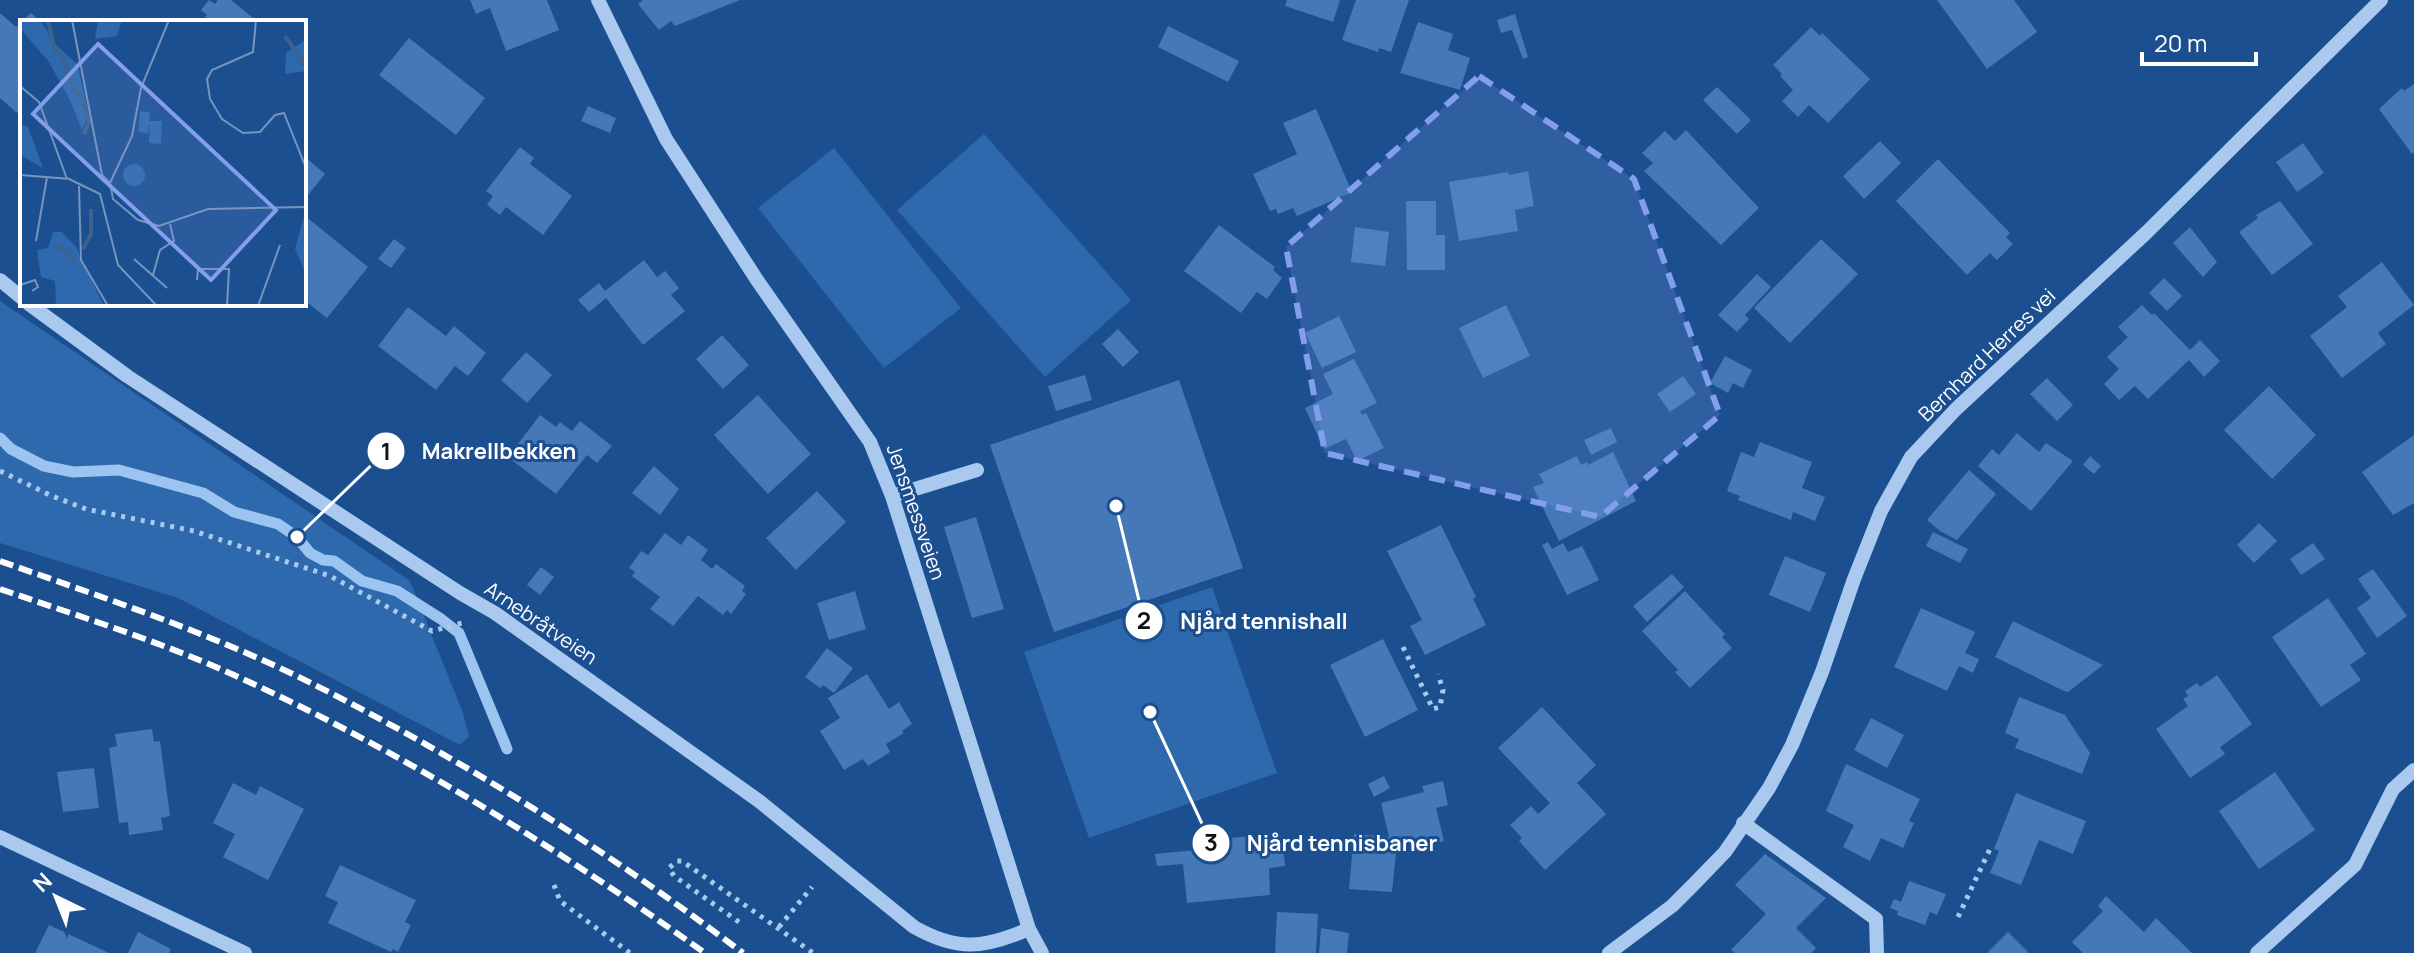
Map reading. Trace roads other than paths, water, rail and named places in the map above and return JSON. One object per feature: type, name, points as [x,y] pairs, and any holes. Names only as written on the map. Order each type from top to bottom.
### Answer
[{"type":"street","name":"Jensmessveien","points":[[598,0],[666,139],[757,280],[870,442],[892,496],[1029,929],[1042,953]]},
{"type":"street","name":"Bernhard Herres vei","points":[[1609,953],[1680,898],[1725,852],[1769,788],[1792,745],[1822,672],[1881,511],[1911,457],[1956,409],[2146,233],[2381,0]]},
{"type":"street","points":[[0,280],[20,296]]},
{"type":"street","name":"Arnebråtveien","points":[[32,306],[127,376],[446,585],[495,613],[759,801],[914,927],[934,939],[977,946],[1001,941],[1029,929]]},
{"type":"street","points":[[892,496],[977,470]]},
{"type":"street","points":[[2257,953],[2355,865],[2393,789],[2414,770]]},
{"type":"street","points":[[1743,823],[1876,919],[1877,953]]},
{"type":"street","points":[[0,837],[245,953]]},
{"type":"waterway","points":[[0,438],[11,449],[44,466],[73,472],[119,470],[203,493],[234,512],[278,524],[297,537],[310,553],[323,560],[334,561],[362,581],[397,591],[459,633],[507,749]]},
{"type":"railway","points":[[0,561],[235,648],[367,712],[533,808],[640,878],[743,953]]},
{"type":"railway","points":[[0,589],[177,651],[296,704],[417,768],[535,838],[705,953]]},
{"type":"place","name":"Njård tennishall","points":[[1116,506]]},
{"type":"place","name":"Makrellbekken","points":[[297,537]]},
{"type":"place","name":"Njård tennisbaner","points":[[1150,712]]}]
